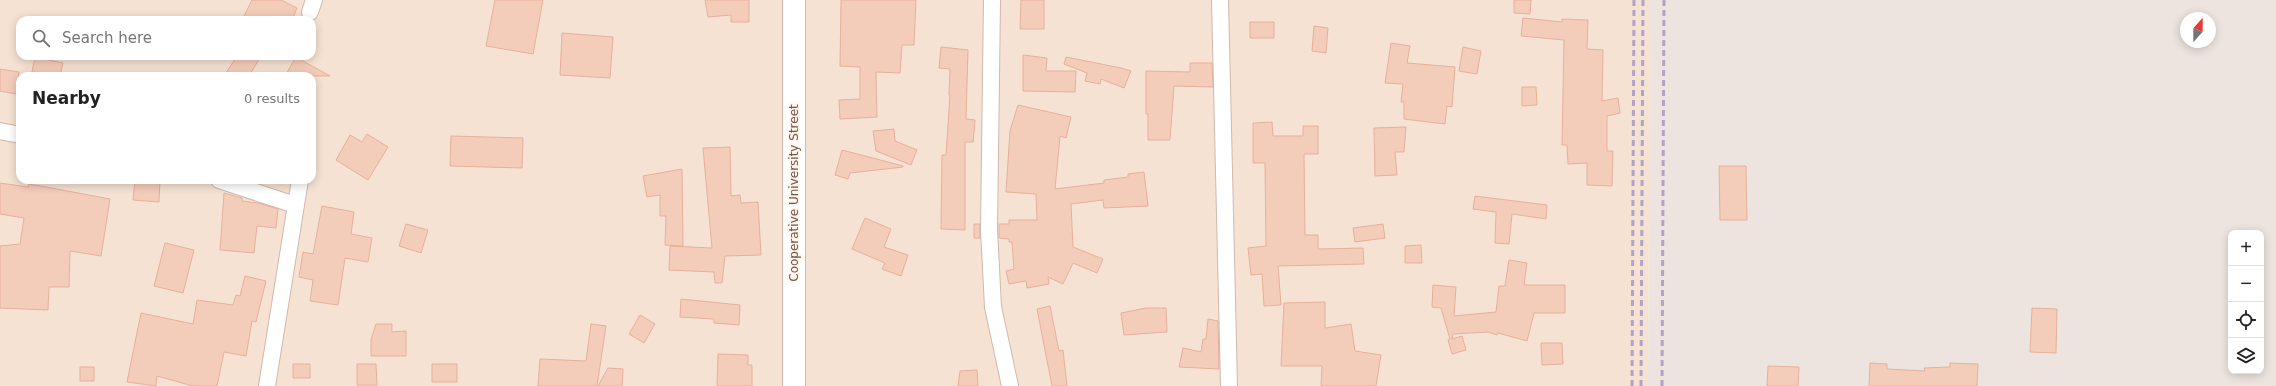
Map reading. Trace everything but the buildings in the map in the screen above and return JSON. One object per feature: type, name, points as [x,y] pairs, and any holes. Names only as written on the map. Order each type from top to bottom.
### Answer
[{"type":"street","name":"Cooperative University Street","points":[[794,0],[794,386]]},
{"type":"street","points":[[992,0],[989,230],[993,307],[1010,386]]},
{"type":"street","points":[[1220,0],[1229,386]]},
{"type":"street","points":[[0,131],[16,134]]},
{"type":"street","points":[[230,184],[295,205]]},
{"type":"street","points":[[267,386],[299,184]]},
{"type":"shaded area","points":[[0,0],[1650,0],[1648,386],[0,386]]},
{"type":"shaded area","points":[[1650,0],[2276,0],[2276,386],[1648,386]]},
{"type":"railway","points":[[1632,386],[1634,0]]},
{"type":"railway","points":[[1641,386],[1643,0]]},
{"type":"railway","points":[[1662,386],[1664,0]]}]
